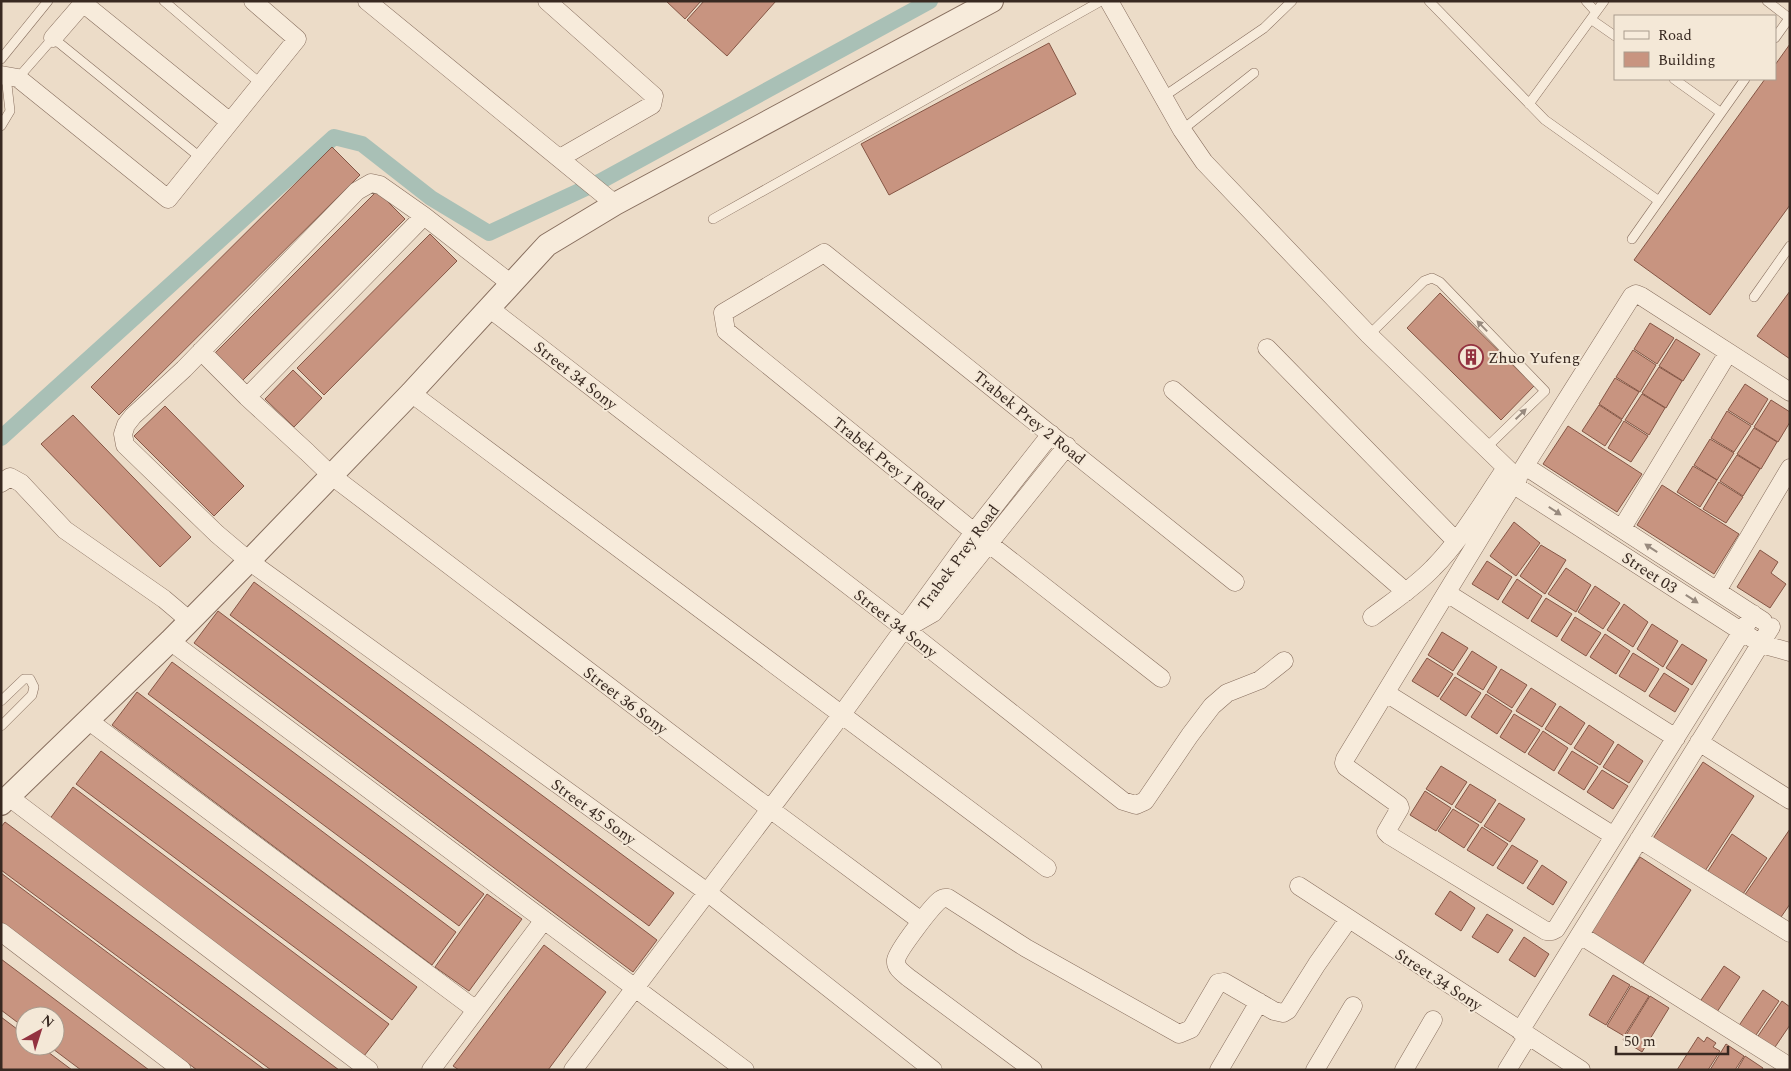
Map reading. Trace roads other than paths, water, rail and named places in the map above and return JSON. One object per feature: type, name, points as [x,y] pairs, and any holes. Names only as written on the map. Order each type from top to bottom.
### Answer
[{"type":"street","points":[[7,72],[168,199],[262,84],[296,39],[253,1]]},
{"type":"street","points":[[366,1],[610,200]]},
{"type":"street","points":[[547,1],[654,96],[652,105],[564,162]]},
{"type":"street","points":[[369,1070],[5,800],[170,641],[332,476],[411,393],[547,244],[610,200],[992,1]]},
{"type":"street","points":[[1109,1],[1182,130],[1204,162],[1368,335],[1486,448],[1516,474]]},
{"type":"street","points":[[53,38],[84,2],[230,122]]},
{"type":"street","name":"Street 45 Sony","points":[[510,283],[424,216],[380,185],[371,183],[356,191],[202,351],[133,416],[126,425],[123,434],[125,446],[217,534],[249,561],[707,892],[933,1070]]},
{"type":"street","points":[[246,397],[424,216]]},
{"type":"street","name":"Trabek Prey 2 Road","points":[[824,253],[1235,582]]},
{"type":"street","name":"Trabek Prey 1 Road","points":[[824,253],[723,313],[726,331],[974,532],[1161,678]]},
{"type":"street","points":[[1753,614],[1556,928],[1552,931],[1546,931],[1389,835],[1386,832],[1400,808],[1399,805],[1346,767],[1344,763],[1495,513],[1516,474],[1632,296],[1641,296],[1790,392]]},
{"type":"street","name":"Street 34 Sony","points":[[489,308],[905,629],[1123,801],[1136,805],[1145,801],[1212,706],[1227,693],[1260,680],[1284,661]]},
{"type":"street","points":[[1267,348],[1456,541]]},
{"type":"street","name":"Street 36 Sony","points":[[202,351],[246,397],[332,476],[770,810],[921,922]]},
{"type":"street","points":[[1622,528],[1728,353]]},
{"type":"street","points":[[1173,390],[1406,592]]},
{"type":"street","points":[[411,393],[1046,868]]},
{"type":"street","name":"Trabek Prey Road","points":[[905,629],[974,532],[1051,434]]},
{"type":"street","name":"Trabek Prey Road","points":[[905,629],[933,613],[1067,446]]},
{"type":"street","points":[[1717,591],[1790,468]]},
{"type":"street","points":[[1372,617],[1434,568],[1516,474]]},
{"type":"street","name":"Street 03","points":[[1516,474],[1622,528],[1753,614],[1771,627],[1790,647]]},
{"type":"street","name":"Street 03","points":[[1516,474],[1761,644],[1790,652]]},
{"type":"street","points":[[1,483],[10,477],[21,483],[65,530],[164,599],[190,621]]},
{"type":"street","points":[[1447,593],[1676,738]]},
{"type":"street","points":[[1507,1070],[1524,1034],[1580,935],[1771,627]]},
{"type":"street","points":[[573,1070],[905,629]]},
{"type":"street","points":[[170,641],[745,1070]]},
{"type":"street","points":[[1386,693],[1614,836]]},
{"type":"street","points":[[89,721],[476,1010]]},
{"type":"street","points":[[1699,742],[1790,800]]},
{"type":"street","points":[[1639,839],[1790,933]]},
{"type":"street","name":"Street 34 Sony","points":[[1299,886],[1348,920],[1581,1070]]},
{"type":"street","points":[[1033,1070],[897,968],[896,961],[899,952],[921,922],[943,898],[948,898],[1026,948],[1179,1034],[1191,1028],[1218,983],[1224,982],[1274,1011],[1283,1013],[1288,1010],[1348,920]]},
{"type":"street","points":[[431,1070],[544,920]]},
{"type":"street","points":[[1,932],[182,1070]]},
{"type":"street","points":[[1580,935],[1790,1067]]},
{"type":"street","points":[[1219,1070],[1259,1002]]},
{"type":"street","points":[[1315,1070],[1353,1006]]},
{"type":"street","points":[[1404,1070],[1433,1020]]},
{"type":"lane","points":[[1,126],[10,111],[7,72],[48,1]]},
{"type":"lane","points":[[164,1],[262,84]]},
{"type":"lane","points":[[713,219],[1101,1]]},
{"type":"lane","points":[[1163,97],[1264,28],[1292,1]]},
{"type":"lane","points":[[1429,1],[1545,120],[1659,201]]},
{"type":"lane","points":[[1586,1],[1594,16],[1614,35]]},
{"type":"lane","points":[[1529,104],[1604,1]]},
{"type":"lane","points":[[1767,1],[1790,17],[1776,37]]},
{"type":"lane","points":[[7,72],[53,38],[201,158]]},
{"type":"lane","points":[[1182,130],[1254,73]]},
{"type":"lane","points":[[1675,80],[1720,112]]},
{"type":"lane","points":[[1632,239],[1744,80]]},
{"type":"lane","points":[[1754,297],[1790,246]]},
{"type":"lane","points":[[1368,335],[1424,281],[1432,278],[1440,282],[1545,391],[1486,448]]},
{"type":"lane","points":[[1,701],[24,679],[30,679],[34,687],[32,696],[1,726]]},
{"type":"waterway","points":[[1,438],[334,137],[362,144],[431,198],[489,233],[601,181],[930,1]]},
{"type":"place","name":"Zhuo Yufeng","points":[[1471,357]]}]
